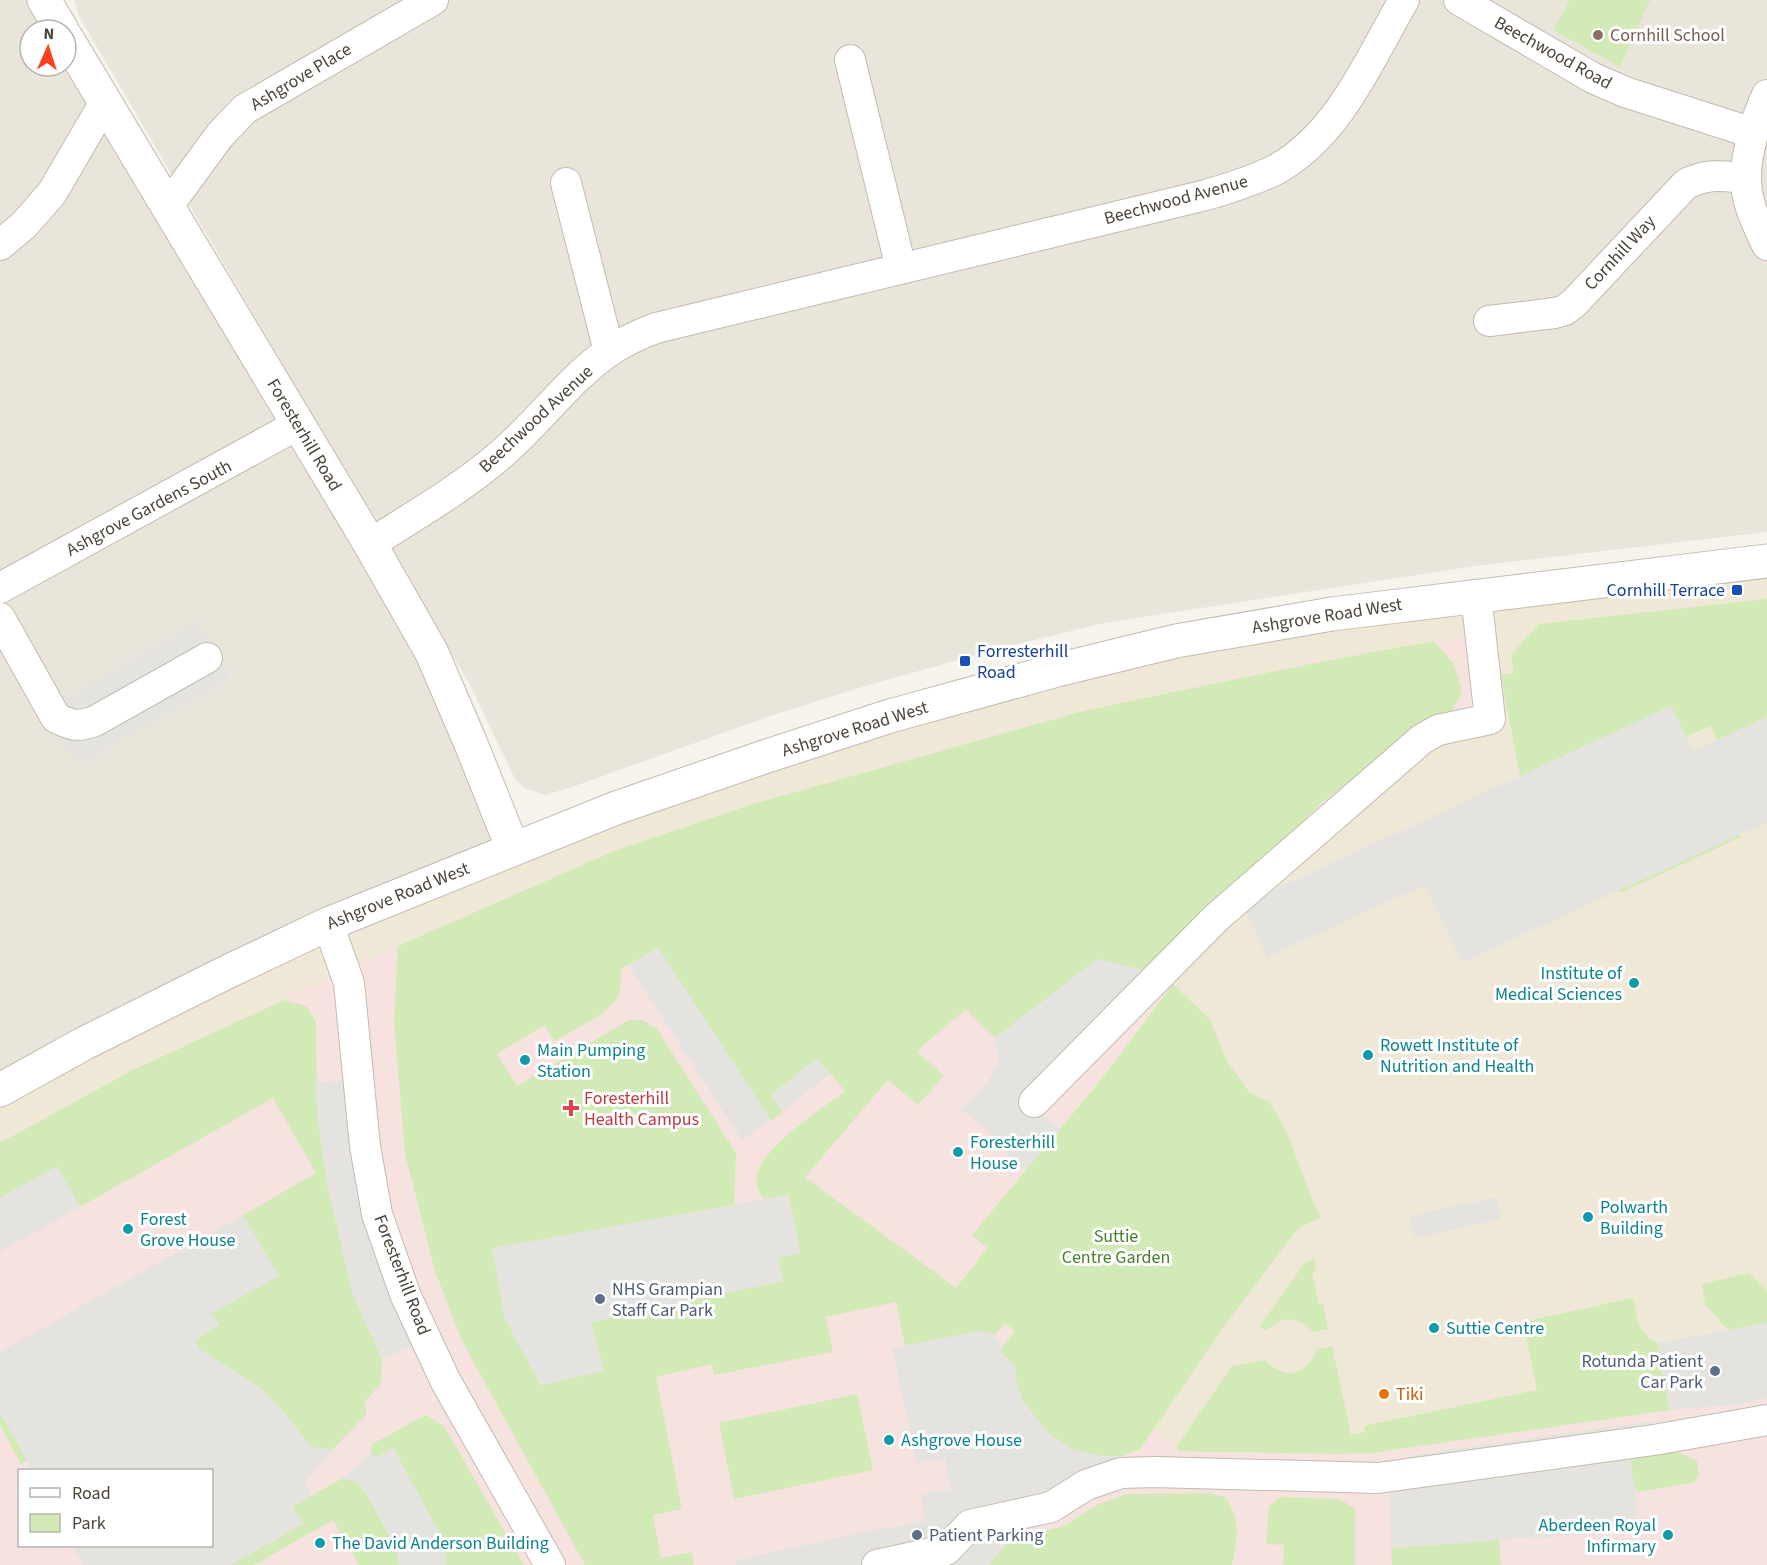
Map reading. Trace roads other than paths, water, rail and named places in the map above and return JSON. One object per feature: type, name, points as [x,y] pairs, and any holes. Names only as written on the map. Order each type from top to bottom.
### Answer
[{"type":"street","points":[[44,0],[55,18]]},
{"type":"street","name":"Ashgrove Place","points":[[168,206],[220,135],[245,109],[434,0]]},
{"type":"street","name":"Beechwood Avenue","points":[[370,544],[463,484],[500,456],[584,373],[609,351],[633,337],[656,328],[1206,195],[1243,184],[1276,169],[1303,151],[1328,126],[1349,95],[1404,0]]},
{"type":"street","name":"Beechwood Road","points":[[1459,0],[1593,78],[1625,92],[1753,133]]},
{"type":"street","name":"Foresterhill Road","points":[[78,57],[370,544],[432,653],[513,849]]},
{"type":"street","points":[[850,60],[901,268]]},
{"type":"street","points":[[1767,94],[1753,133],[1745,178],[1748,199],[1767,245]]},
{"type":"street","points":[[0,245],[24,225],[52,194],[105,102]]},
{"type":"street","name":"Cornhill Way","points":[[1489,321],[1555,314],[1565,310],[1686,184],[1700,177],[1719,175],[1745,178]]},
{"type":"street","name":"Beechwood Avenue","points":[[566,183],[609,351]]},
{"type":"street","name":"Ashgrove Gardens South","points":[[0,588],[239,459],[297,425]]},
{"type":"street","name":"Ashgrove Road West","points":[[0,1090],[83,1044],[328,924],[616,808],[890,716],[1057,670],[1176,641],[1243,629],[1332,614],[1476,595],[1767,561]]},
{"type":"street","points":[[1034,1102],[1216,918],[1422,739],[1438,730],[1490,719],[1476,595]]},
{"type":"street","points":[[0,618],[56,718],[68,724],[80,726],[95,721],[207,658]]},
{"type":"street","name":"Foresterhill Road","points":[[328,924],[349,983],[365,1146],[377,1214],[405,1294],[445,1380],[550,1565]]},
{"type":"street","points":[[877,1565],[946,1550],[970,1525],[1051,1507],[1086,1485],[1121,1473],[1378,1478],[1646,1441],[1767,1420]]},
{"type":"place","name":"Cornhill School","points":[[1598,35]]},
{"type":"place","name":"Cornhill Terrace","points":[[1737,590]]},
{"type":"place","name":"Forresterhill Road","points":[[965,661]]},
{"type":"place","name":"Institute of Medical Sciences","points":[[1634,983]]},
{"type":"place","name":"Rowett Institute of Nutrition and Health","points":[[1368,1055]]},
{"type":"place","name":"Main Pumping Station","points":[[525,1060]]},
{"type":"place","name":"Foresterhill Health Campus","points":[[571,1108]]},
{"type":"place","name":"Foresterhill House","points":[[958,1152]]},
{"type":"place","name":"Polwarth Building","points":[[1588,1217]]},
{"type":"place","name":"Forest Grove House","points":[[128,1229]]},
{"type":"place","name":"NHS Grampian Staff Car Park","points":[[600,1299]]},
{"type":"place","name":"Suttie Centre","points":[[1434,1328]]},
{"type":"place","name":"Rotunda Patient Car Park","points":[[1715,1371]]},
{"type":"place","name":"Tiki","points":[[1384,1394]]},
{"type":"place","name":"Ashgrove House","points":[[889,1440]]},
{"type":"place","name":"Patient Parking","points":[[917,1535]]},
{"type":"place","name":"Aberdeen Royal Infirmary","points":[[1668,1535]]},
{"type":"place","name":"The David Anderson Building","points":[[320,1543]]},
{"type":"park label","name":"Suttie Centre Garden","points":[[1116,1246]]}]
